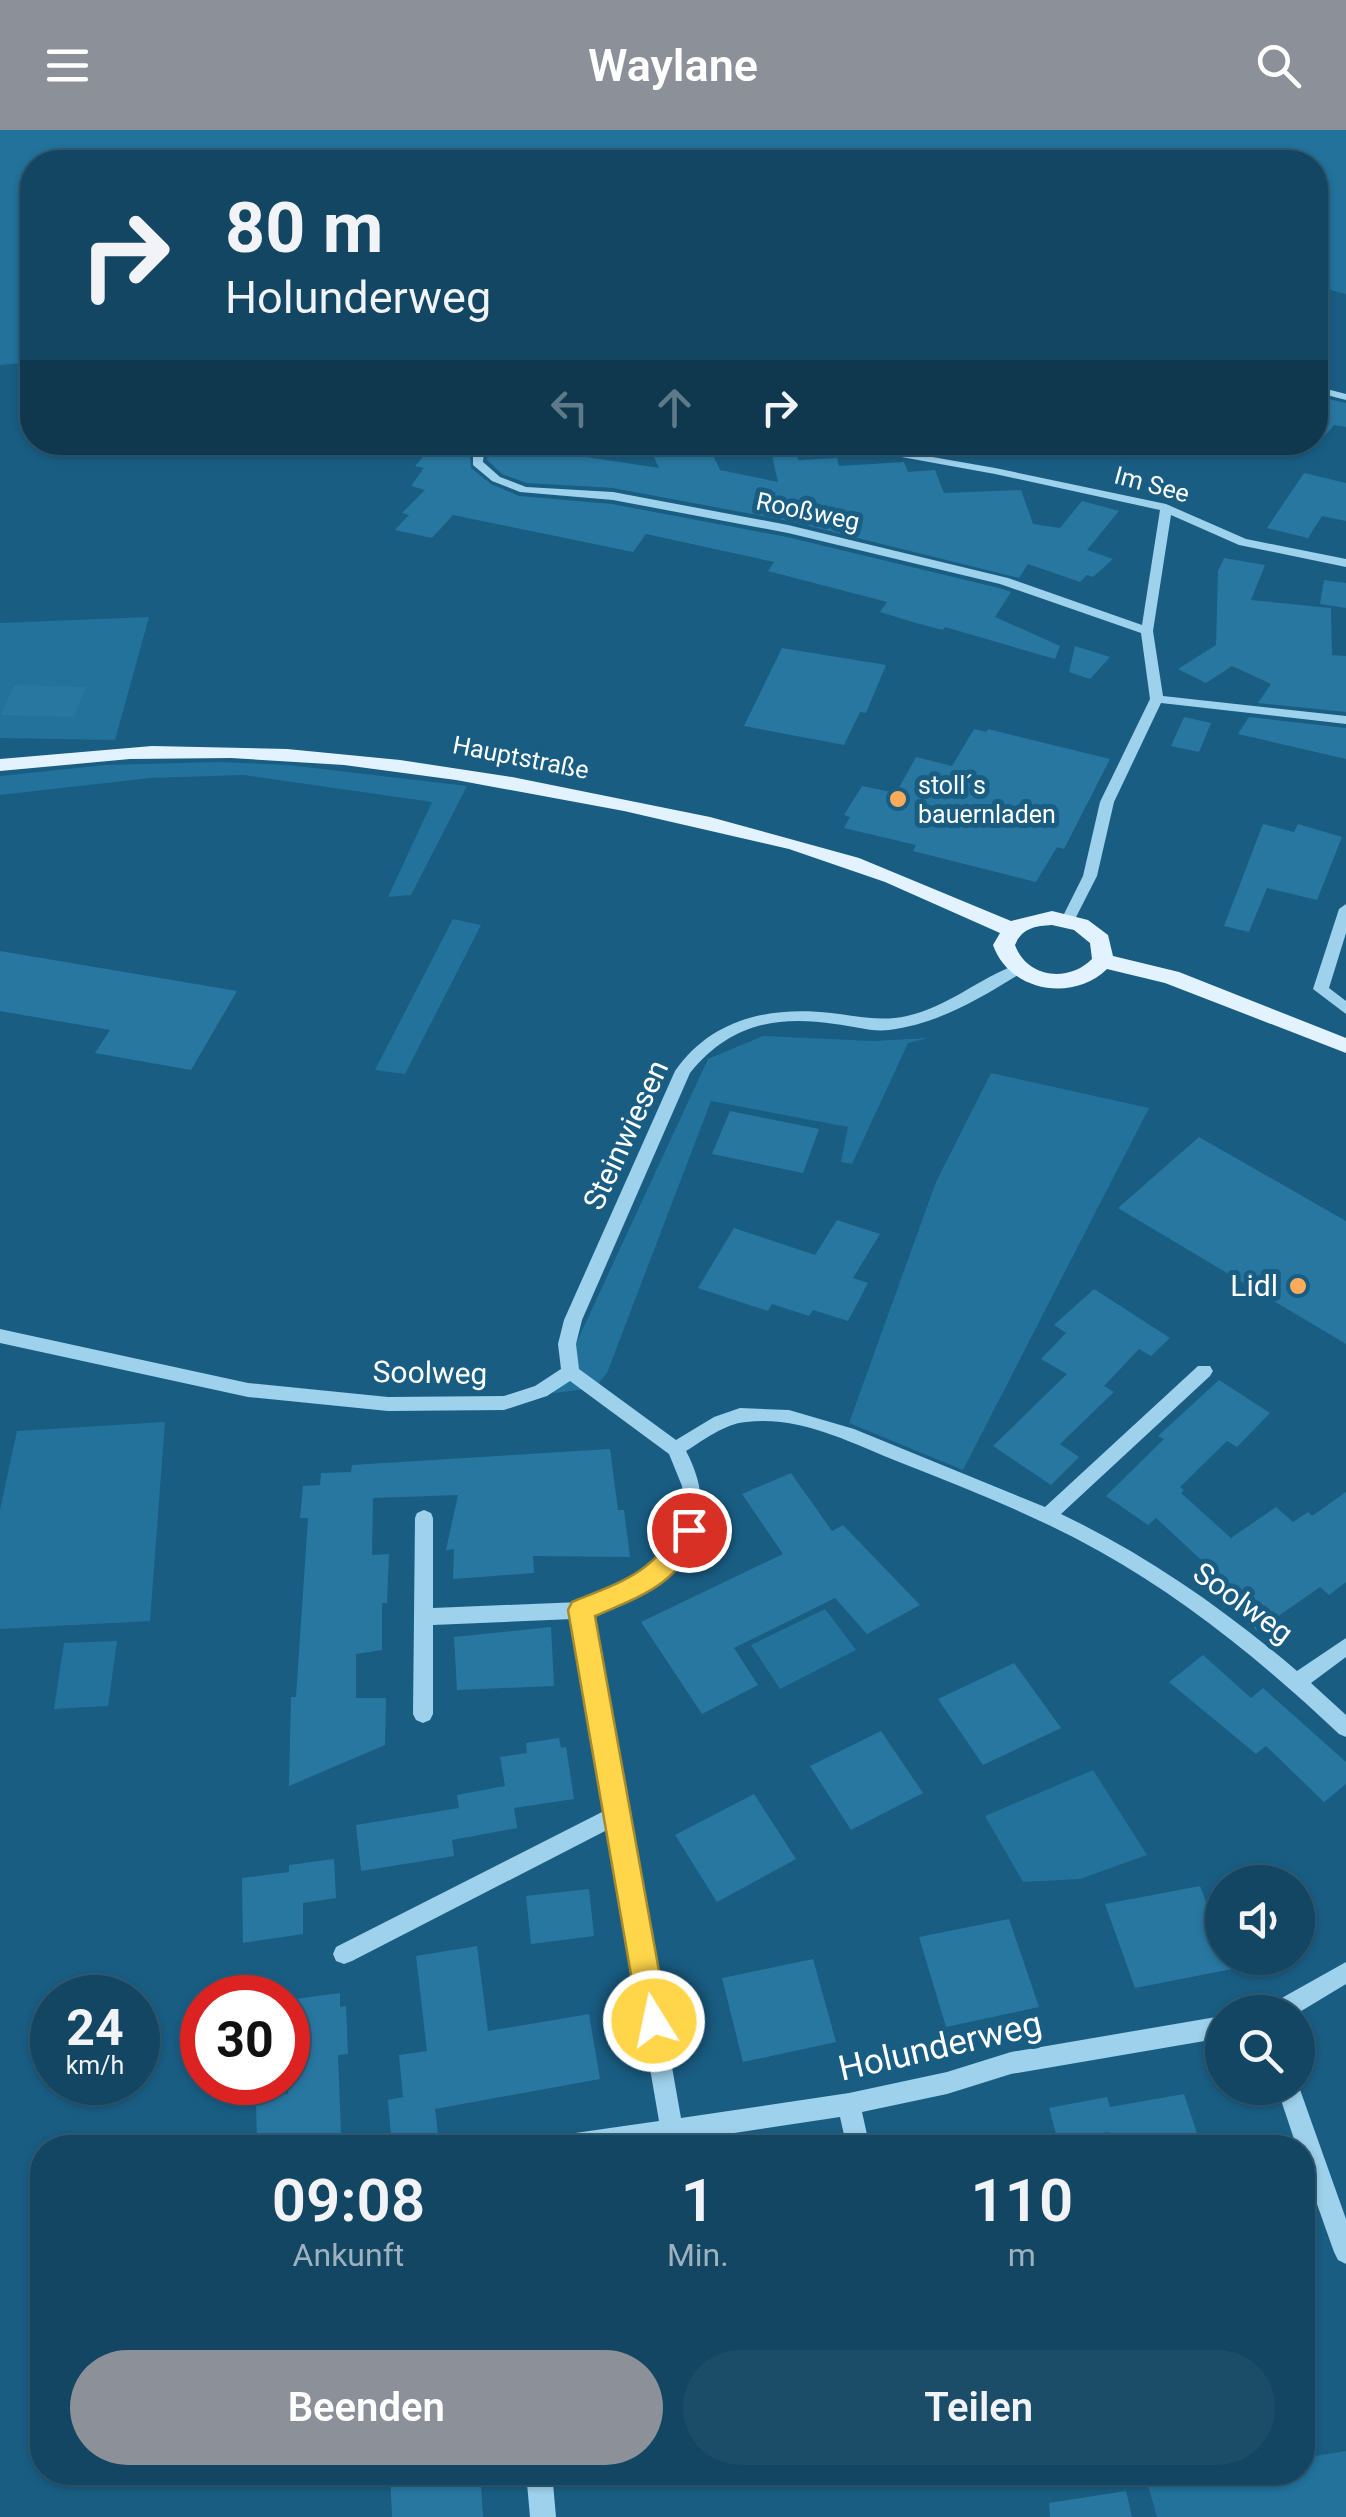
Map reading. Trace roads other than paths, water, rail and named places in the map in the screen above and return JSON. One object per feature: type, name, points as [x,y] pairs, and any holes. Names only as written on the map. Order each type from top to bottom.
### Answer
[{"type":"main road","name":"Hauptstraße","points":[[0,765],[172,751],[305,756],[432,769],[688,818],[778,840],[914,885],[1012,930]]},
{"type":"main road","points":[[1037,918],[1068,920],[1082,925],[1100,940],[1103,961],[1090,975],[1062,982],[1046,980],[1018,970],[1005,954],[1004,945],[1012,930],[1037,918]]},
{"type":"main road","points":[[1103,961],[1172,977],[1346,1046]]},
{"type":"street","name":"Rooßweg","points":[[478,455],[478,464],[496,479],[524,490],[614,496],[788,528],[1004,580],[1147,630]]},
{"type":"street","name":"Im See","points":[[901,455],[1166,508],[1243,542],[1346,563]]},
{"type":"street","points":[[1068,920],[1090,876],[1107,802],[1158,699],[1147,630],[1166,508]]},
{"type":"street","points":[[1158,699],[1346,720]]},
{"type":"street","points":[[1346,909],[1321,989],[1346,1009]]},
{"type":"street","name":"Steinwiesen","points":[[570,1372],[567,1344],[573,1320],[683,1071],[698,1049],[744,1021],[773,1016],[833,1018],[881,1026],[942,1012],[1018,970]]},
{"type":"street","name":"Soolweg","points":[[0,1336],[248,1390],[372,1403],[504,1404],[541,1391],[570,1372]]},
{"type":"street","points":[[1046,1518],[1204,1371]]},
{"type":"street","points":[[423,1617],[581,1610],[646,1584],[681,1549],[697,1510],[688,1470],[675,1449],[570,1372]]},
{"type":"street","name":"Soolweg","points":[[675,1449],[710,1427],[745,1414],[772,1414],[840,1431],[991,1491],[1130,1559],[1251,1643],[1298,1681],[1346,1728]]},
{"type":"street","points":[[423,1714],[424,1518]]},
{"type":"street","points":[[581,1610],[672,2130]]},
{"type":"street","name":"Soolweg","points":[[1298,1681],[1346,1646]]},
{"type":"street","points":[[344,1954],[618,1814]]},
{"type":"street","points":[[1308,1995],[1346,1972]]},
{"type":"street","name":"Holunderweg","points":[[639,2135],[850,2104],[947,2083],[1011,2064],[1205,2029]]},
{"type":"street","points":[[850,2104],[856,2135]]},
{"type":"street","points":[[1294,2105],[1305,2135]]},
{"type":"street","points":[[1315,2164],[1346,2252]]},
{"type":"street","points":[[540,2485],[543,2517]]},
{"type":"place","name":"stoll´s bauernladen","points":[[898,799]]},
{"type":"place","name":"Lidl","points":[[1298,1286]]}]
